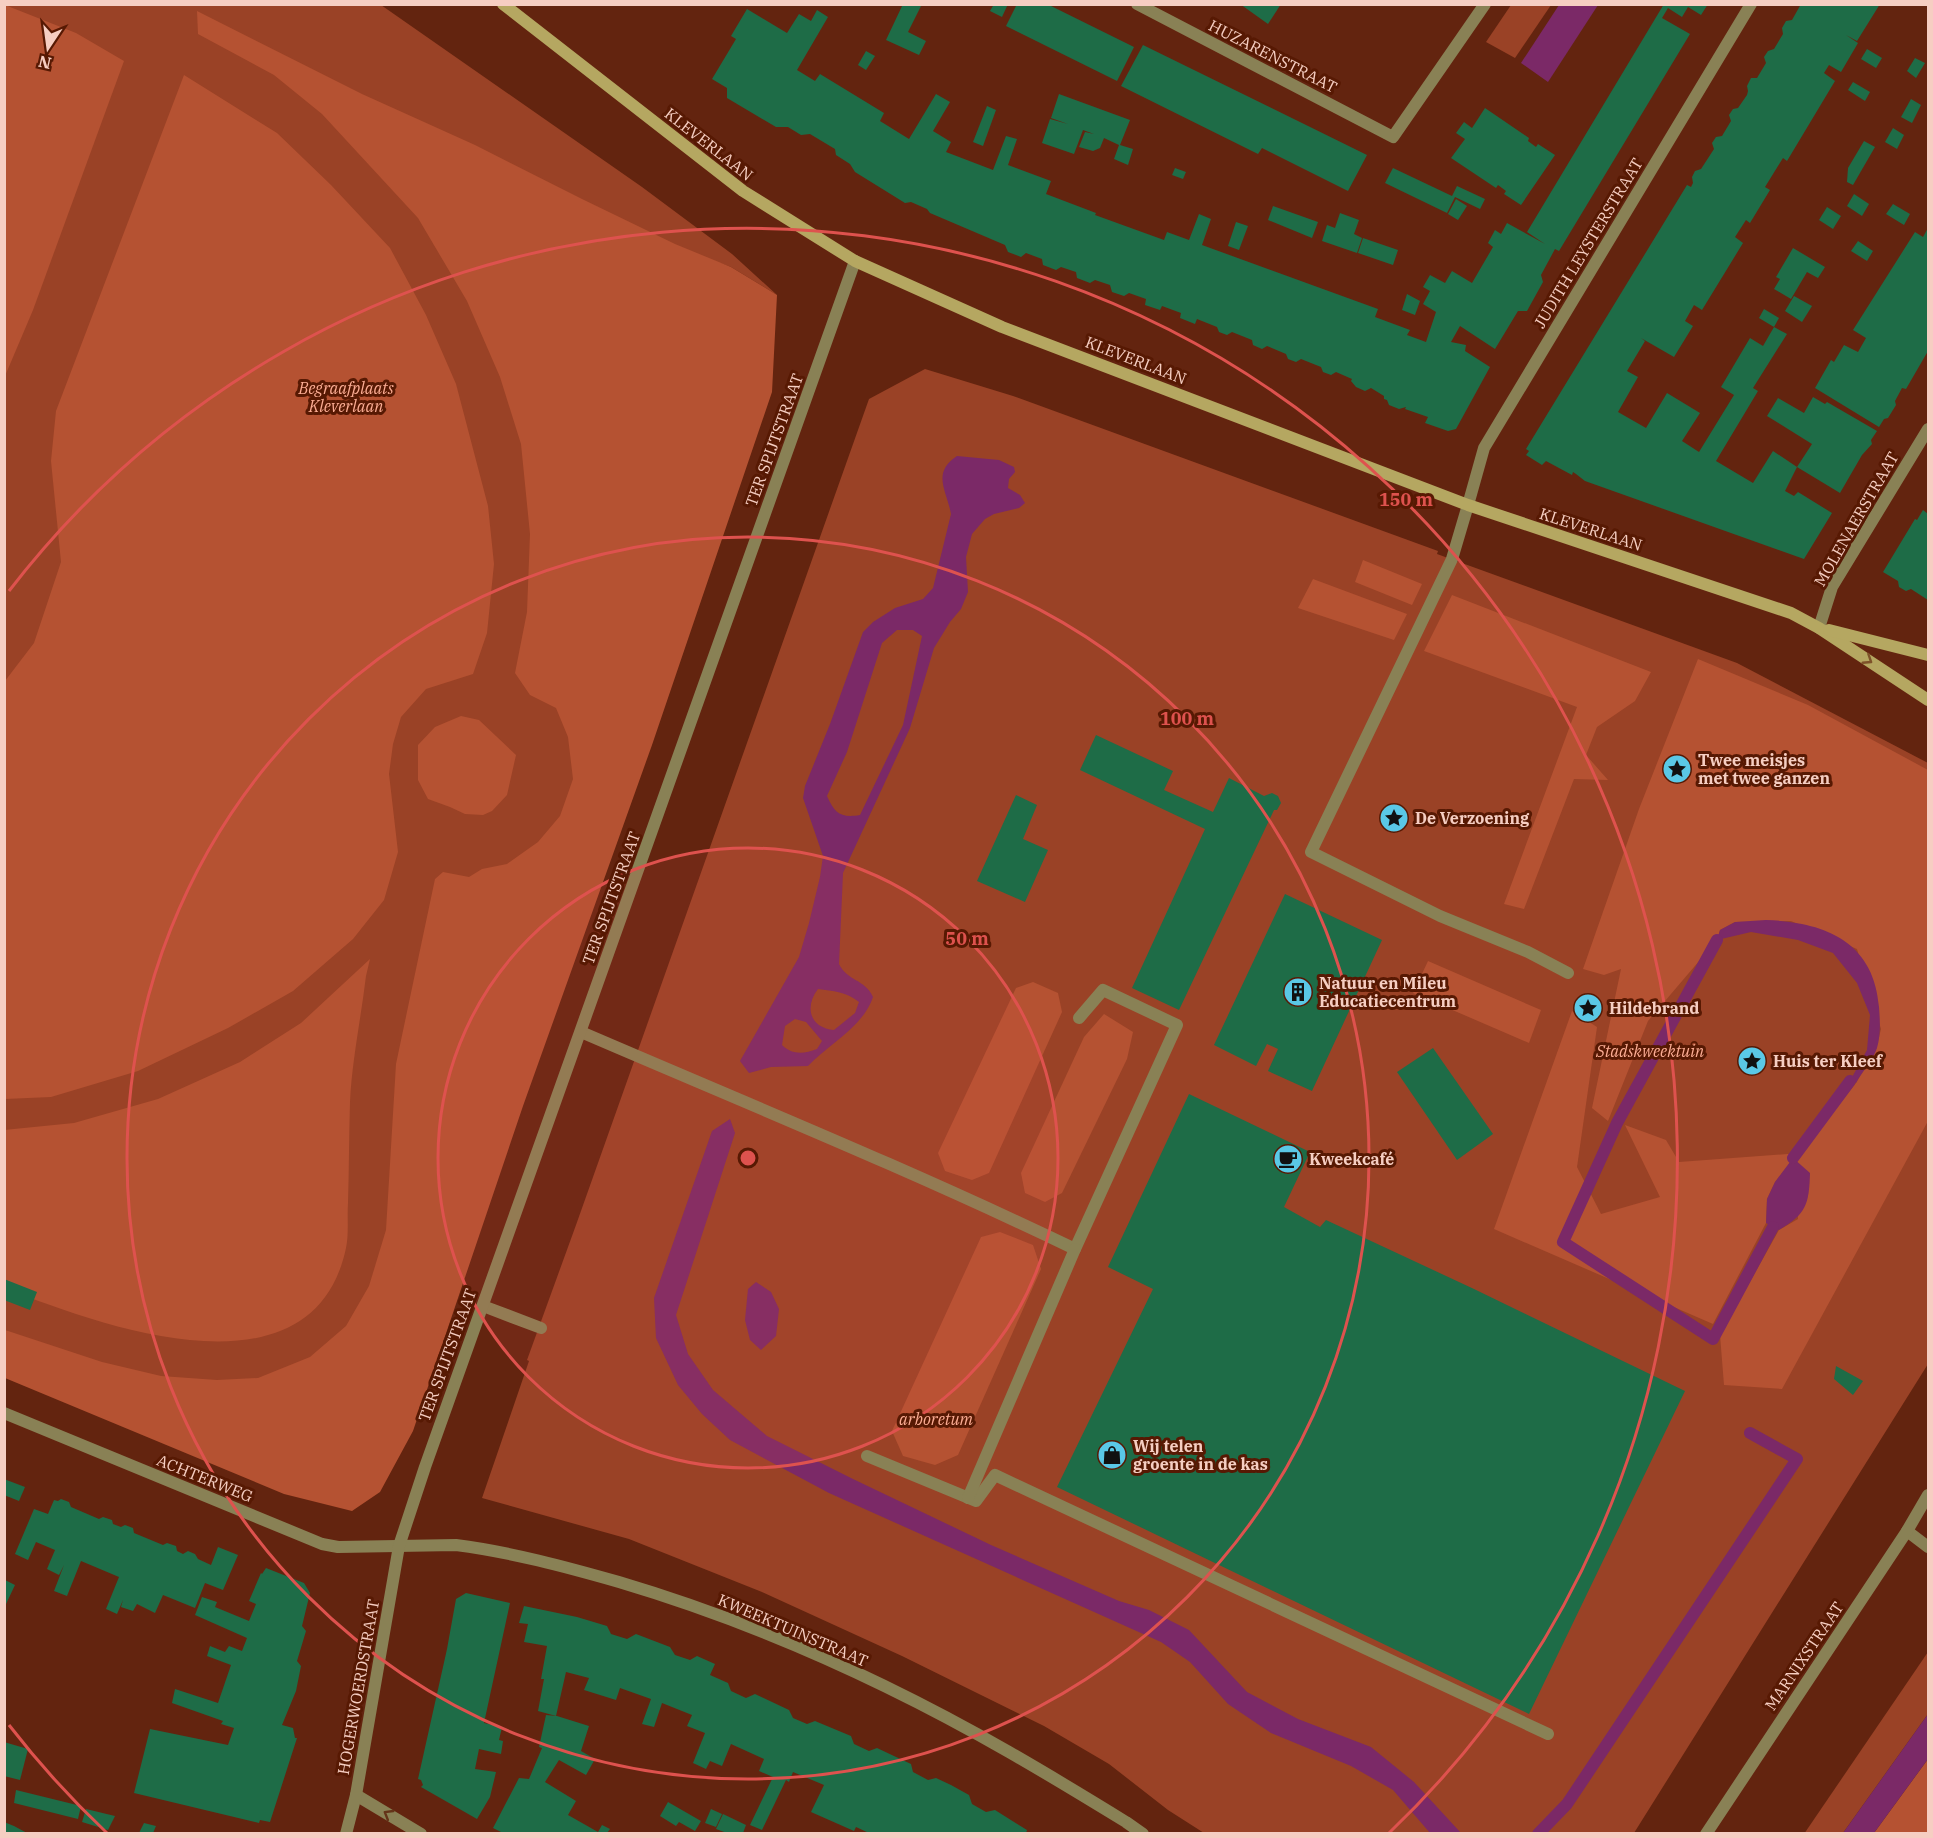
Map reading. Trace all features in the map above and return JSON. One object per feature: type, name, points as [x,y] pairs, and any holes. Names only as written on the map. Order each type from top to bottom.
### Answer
[{"type":"main road","name":"KLEVERLAAN","points":[[503,4],[743,191],[855,261],[1002,327],[1467,505],[1791,613],[1819,628],[1929,700]]},
{"type":"main road","name":"KLEVERLAAN","points":[[1819,628],[1929,655]]},
{"type":"street","name":"HUZARENSTRAAT","points":[[1137,4],[1394,136],[1485,4]]},
{"type":"street","name":"JUDITH LEYSTERSTRAAT","points":[[1568,973],[1528,952],[1440,916],[1311,852],[1452,559],[1484,448],[1751,4]]},
{"type":"street","name":"TER SPIJTSTRAAT","points":[[399,1546],[425,1467],[855,261]]},
{"type":"street","name":"MOLENAERSTRAAT","points":[[1819,628],[1833,588],[1929,429]]},
{"type":"street","points":[[968,1498],[1075,1249],[1176,1025],[1103,990],[1079,1018]]},
{"type":"street","points":[[580,1032],[746,1101],[986,1206],[1075,1249]]},
{"type":"street","points":[[483,1306],[541,1328]]},
{"type":"street","name":"ACHTERWEG","points":[[4,1413],[322,1544],[338,1547],[399,1546]]},
{"type":"street","points":[[867,1456],[976,1501],[995,1475],[1548,1734]]},
{"type":"street","name":"MARNIXSTRAAT","points":[[1706,1833],[1929,1495]]},
{"type":"street","points":[[1907,1531],[1929,1547]]},
{"type":"street","name":"HOGERWOERDSTRAAT","points":[[346,1833],[356,1795],[399,1546]]},
{"type":"street","name":"KWEEKTUINSTRAAT","points":[[399,1546],[473,1547],[568,1567],[666,1596],[779,1639],[887,1688],[998,1746],[1143,1833]]},
{"type":"street","points":[[356,1795],[421,1833]]},
{"type":"green space","name":"Begraafplaats Kleverlaan","points":[[4,5],[381,5],[642,187],[732,254],[777,295],[731,267],[720,263],[741,285],[360,1462],[5,1377]]},
{"type":"green space","points":[[5,5],[76,33],[124,61],[33,310],[5,376]]},
{"type":"green space","points":[[1511,5],[1551,5],[1515,58],[1486,42]]},
{"type":"green space","points":[[197,11],[362,94],[475,145],[675,244],[731,267],[777,295],[772,392],[652,745],[523,1106],[413,1431],[380,1492],[352,1511],[284,1494],[5,1378],[5,1330],[102,1362],[161,1376],[217,1380],[258,1378],[310,1357],[346,1326],[369,1286],[386,1230],[396,1064],[435,879],[443,872],[469,877],[482,869],[507,864],[538,842],[560,816],[573,779],[568,737],[556,708],[530,695],[515,673],[527,612],[530,534],[521,444],[500,377],[467,301],[418,218],[322,114],[274,75],[198,34]]},
{"type":"green space","points":[[184,75],[277,133],[331,185],[390,248],[426,315],[456,384],[488,506],[494,564],[487,633],[473,674],[426,689],[401,717],[393,744],[389,774],[398,852],[384,900],[353,939],[293,991],[228,1028],[138,1071],[51,1097],[5,1099],[5,681],[34,643],[61,562],[51,461],[56,411]]},
{"type":"green space","name":"Stadskweektuin","points":[[925,369],[1013,396],[1737,663],[1928,763],[1928,1364],[1634,1833],[1204,1833],[1168,1810],[1109,1764],[1044,1726],[902,1656],[762,1592],[629,1539],[482,1498],[529,1361],[527,1360],[869,399]]},
{"type":"green space","points":[[1363,560],[1422,584],[1412,605],[1355,582]]},
{"type":"green space","points":[[1313,579],[1407,614],[1394,640],[1298,608]]},
{"type":"green space","points":[[1452,595],[1651,672],[1635,701],[1597,727],[1586,755],[1608,780],[1574,779],[1524,909],[1504,904],[1577,707],[1424,651]]},
{"type":"green space","points":[[1698,659],[1808,705],[1928,770],[1928,1121],[1782,1389],[1724,1385],[1720,1335],[1779,1230],[1798,1219],[1793,1159],[1775,1182],[1767,1199],[1766,1223],[1713,1324],[1494,1229],[1572,1011],[1597,1027],[1577,1167],[1601,1214],[1660,1197],[1625,1125],[1666,1140],[1679,1162],[1801,1153],[1856,1083],[1876,1049],[1881,1029],[1857,949],[1791,921],[1735,922],[1720,930],[1717,940],[1648,1021],[1608,1121],[1592,1108],[1621,969],[1604,975],[1583,969],[1639,809]]},
{"type":"green space","points":[[461,716],[479,720],[516,755],[507,795],[492,811],[483,815],[465,814],[428,799],[418,780],[418,745],[435,727]]},
{"type":"green space","points":[[370,959],[351,1086],[347,1243],[326,1296],[292,1325],[249,1339],[199,1341],[146,1333],[94,1320],[5,1288],[4,1130],[74,1123],[158,1099],[240,1062],[301,1023]]},
{"type":"green space","points":[[1428,961],[1541,1010],[1529,1043],[1413,993]]},
{"type":"green space","points":[[1033,982],[1058,993],[1062,1012],[989,1173],[972,1180],[945,1171],[938,1153],[1016,988]]},
{"type":"green space","points":[[1104,1014],[1133,1032],[1127,1059],[1062,1193],[1045,1202],[1025,1193],[1021,1173],[1084,1037]]},
{"type":"green space","name":"arboretum","points":[[1000,1232],[1033,1245],[1041,1269],[958,1455],[935,1465],[903,1456],[892,1431],[981,1237]]},
{"type":"green space","points":[[1928,1652],[1928,1714],[1843,1833],[1804,1834]]},
{"type":"green space","points":[[1928,1759],[1928,1833],[1874,1833]]},
{"type":"shaded area","points":[[1559,5],[1598,5],[1548,82],[1521,63]]},
{"type":"shaded area","points":[[957,456],[999,460],[1014,467],[1015,472],[1009,479],[1008,488],[1020,495],[1025,503],[1019,508],[994,514],[985,519],[972,534],[966,557],[968,592],[961,609],[934,648],[910,728],[843,873],[839,964],[842,970],[870,991],[873,997],[868,1008],[854,1026],[808,1066],[771,1067],[749,1073],[740,1061],[799,957],[820,877],[823,856],[803,798],[805,786],[863,632],[873,622],[895,608],[923,599],[933,588],[951,514],[943,483],[945,469],[949,462]],"holes":[[[897,630],[913,630],[922,636],[903,725],[860,815],[843,815],[836,811],[827,796],[847,752],[882,643]],[[818,989],[834,991],[859,1002],[855,1013],[834,1030],[819,1025],[815,1021],[811,1009]],[[795,1019],[806,1022],[822,1041],[817,1049],[812,1051],[803,1053],[790,1051],[782,1045],[785,1026]]]},
{"type":"shaded area","points":[[1766,920],[1807,925],[1826,931],[1856,951],[1867,966],[1875,984],[1880,1033],[1875,1052],[1856,1083],[1850,1081],[1867,1050],[1870,1015],[1857,983],[1833,953],[1798,940],[1751,932],[1717,940],[1720,930],[1735,922]]},
{"type":"shaded area","points":[[730,1119],[735,1133],[676,1315],[688,1354],[713,1390],[767,1436],[991,1545],[1119,1601],[1149,1610],[1189,1630],[1247,1692],[1298,1719],[1371,1747],[1414,1782],[1461,1833],[1430,1833],[1393,1790],[1351,1766],[1271,1733],[1228,1704],[1190,1662],[1161,1642],[829,1493],[730,1440],[702,1414],[678,1385],[656,1338],[654,1298],[712,1131]]},
{"type":"shaded area","points":[[1793,1158],[1810,1173],[1809,1193],[1800,1213],[1779,1230],[1766,1223],[1767,1199],[1775,1182]]},
{"type":"shaded area","points":[[756,1282],[771,1292],[779,1309],[776,1336],[761,1350],[750,1340],[745,1320],[748,1289]]},
{"type":"shaded area","points":[[1928,1714],[1928,1759],[1874,1833],[1843,1833]]},
{"type":"building","points":[[903,4],[922,4],[908,32],[926,41],[919,55],[886,40]]},
{"type":"building","points":[[994,4],[1008,4],[1002,17],[990,11]]},
{"type":"building","points":[[1017,4],[1047,4],[1134,47],[1117,81],[1006,26]]},
{"type":"building","points":[[1240,4],[1281,4],[1268,24]]},
{"type":"building","points":[[1664,4],[1708,4],[1701,15],[1688,7],[1682,17],[1668,8],[1662,18],[1690,34],[1559,251],[1555,249],[1541,275],[1543,282],[1527,311],[1518,311],[1495,349],[1460,326],[1451,342],[1466,345],[1465,351],[1490,367],[1456,429],[1448,431],[1425,423],[1428,417],[1405,409],[1406,407],[1399,409],[1389,405],[1384,396],[1371,388],[1365,391],[1356,387],[1352,379],[1336,372],[1331,375],[1323,372],[1321,367],[1301,359],[1296,362],[1288,359],[1286,354],[1267,346],[1262,349],[1253,345],[1252,340],[1232,332],[1227,335],[1219,332],[1217,327],[1197,319],[1195,324],[1180,318],[1181,313],[1162,306],[1160,310],[1145,305],[1146,299],[1129,293],[1124,296],[1112,292],[1110,285],[1095,280],[1090,283],[1077,278],[1076,272],[1061,267],[1056,270],[1043,265],[1042,259],[1026,253],[1021,257],[1008,252],[1005,245],[930,213],[927,209],[911,202],[905,203],[855,172],[850,164],[836,155],[835,149],[810,134],[801,135],[788,127],[776,127],[727,98],[727,88],[712,79],[736,39],[731,36],[747,9],[787,33],[799,14],[811,21],[817,10],[828,17],[797,70],[815,81],[820,74],[884,113],[880,121],[909,139],[936,94],[950,102],[933,131],[951,142],[946,152],[993,170],[1006,136],[1017,139],[1008,165],[1051,181],[1046,194],[1164,240],[1167,232],[1189,240],[1199,214],[1211,219],[1202,245],[1378,309],[1375,317],[1410,330],[1407,335],[1426,342],[1436,312],[1423,304],[1430,291],[1423,287],[1430,275],[1445,283],[1452,271],[1472,283],[1493,247],[1488,243],[1495,230],[1501,234],[1507,223],[1545,244],[1527,232]]},
{"type":"building","points":[[1801,4],[1880,4],[1857,41],[1846,35],[1858,43],[1841,72],[1829,65],[1824,73],[1835,81],[1787,161],[1783,158],[1765,187],[1770,190],[1750,223],[1746,220],[1735,237],[1743,243],[1702,310],[1694,305],[1685,321],[1693,326],[1674,357],[1641,338],[1645,341],[1627,371],[1638,377],[1618,412],[1646,428],[1667,393],[1700,413],[1682,441],[1699,452],[1734,395],[1721,387],[1750,338],[1763,346],[1774,327],[1787,334],[1753,388],[1758,391],[1716,461],[1753,483],[1773,451],[1797,467],[1785,491],[1794,496],[1798,492],[1832,513],[1804,559],[1585,481],[1573,472],[1572,475],[1546,461],[1542,465],[1526,455],[1529,451],[1526,449],[1687,185],[1691,187],[1695,171],[1701,169],[1714,149],[1712,143],[1716,137],[1722,136],[1731,121],[1729,115],[1733,109],[1738,108],[1747,95],[1747,86],[1751,78],[1757,78],[1766,63],[1764,57],[1768,51],[1774,49],[1783,34],[1782,28],[1786,21],[1792,20]]},
{"type":"building","points":[[1143,45],[1367,155],[1348,191],[1262,148],[1258,154],[1121,86]]},
{"type":"building","points":[[1867,49],[1882,58],[1876,68],[1861,59]]},
{"type":"building","points":[[866,51],[875,56],[866,70],[858,65]]},
{"type":"building","points":[[1915,58],[1925,63],[1916,78],[1907,71]]},
{"type":"building","points":[[1853,82],[1870,92],[1865,101],[1848,90]]},
{"type":"building","points":[[1059,94],[1130,120],[1120,145],[1133,149],[1128,165],[1114,159],[1119,145],[1104,138],[1100,148],[1093,151],[1079,147],[1085,132],[1094,134],[1083,130],[1074,154],[1042,143],[1050,119],[1068,124],[1051,118]]},
{"type":"building","points":[[1911,99],[1921,105],[1912,123],[1901,117]]},
{"type":"building","points":[[987,106],[996,110],[983,146],[973,142]]},
{"type":"building","points":[[1485,108],[1529,138],[1528,141],[1536,147],[1538,144],[1555,155],[1521,205],[1504,194],[1506,191],[1498,185],[1496,188],[1451,158],[1465,139],[1456,133],[1464,122],[1472,128]]},
{"type":"building","points":[[1893,128],[1904,135],[1897,149],[1885,142]]},
{"type":"building","points":[[1864,141],[1875,147],[1853,185],[1847,182],[1848,168]]},
{"type":"building","points":[[1175,168],[1186,172],[1183,179],[1172,175]]},
{"type":"building","points":[[1393,168],[1452,196],[1457,186],[1485,199],[1480,209],[1455,197],[1447,213],[1385,183]]},
{"type":"building","points":[[1854,194],[1869,204],[1862,216],[1847,206]]},
{"type":"building","points":[[1456,199],[1467,206],[1458,220],[1448,214]]},
{"type":"building","points":[[1893,204],[1910,214],[1904,225],[1886,214]]},
{"type":"building","points":[[1273,206],[1318,222],[1312,238],[1268,220]]},
{"type":"building","points":[[1827,207],[1841,216],[1833,229],[1819,220]]},
{"type":"building","points":[[1340,213],[1359,220],[1354,234],[1362,238],[1357,253],[1322,241],[1327,225],[1335,228]]},
{"type":"building","points":[[1236,222],[1248,226],[1239,250],[1228,246]]},
{"type":"building","points":[[1928,228],[1928,351],[1906,389],[1902,388],[1888,418],[1884,419],[1879,427],[1815,388],[1831,360],[1834,362],[1844,345],[1858,352],[1866,338],[1853,330],[1915,232],[1923,237]]},
{"type":"building","points":[[1363,238],[1398,250],[1393,265],[1358,253]]},
{"type":"building","points":[[1858,241],[1873,251],[1867,261],[1851,251]]},
{"type":"building","points":[[1793,248],[1825,267],[1818,278],[1807,272],[1791,299],[1774,289],[1780,279],[1776,277]]},
{"type":"building","points":[[1407,294],[1420,301],[1415,315],[1402,310]]},
{"type":"building","points":[[1794,296],[1812,306],[1802,322],[1785,311]]},
{"type":"building","points":[[1764,309],[1779,318],[1774,327],[1759,318]]},
{"type":"building","points":[[1813,397],[1825,404],[1827,402],[1877,431],[1871,440],[1872,444],[1862,455],[1840,493],[1797,467],[1812,444],[1767,416],[1778,398],[1804,413]]},
{"type":"building","points":[[1923,510],[1928,514],[1928,600],[1911,589],[1906,591],[1899,587],[1898,581],[1883,572],[1915,519],[1917,520]]},
{"type":"building","points":[[1096,735],[1173,771],[1164,790],[1213,812],[1229,778],[1264,796],[1272,793],[1278,796],[1281,803],[1277,810],[1274,810],[1179,1010],[1132,988],[1205,829],[1080,770]]},
{"type":"building","points":[[1016,795],[1037,805],[1023,839],[1048,850],[1025,902],[977,881]]},
{"type":"building","name":"Natuur en Mileu Educatiecentrum","points":[[1285,894],[1382,940],[1312,1091],[1268,1071],[1278,1049],[1267,1044],[1256,1066],[1214,1045]]},
{"type":"building","points":[[1433,1048],[1493,1134],[1457,1160],[1397,1072]]},
{"type":"building","points":[[1189,1094],[1310,1152],[1284,1207],[1320,1227],[1326,1220],[1685,1391],[1529,1714],[1057,1487],[1153,1289],[1108,1267]]},
{"type":"building","points":[[4,1279],[37,1292],[30,1310],[4,1300]]},
{"type":"building","points":[[1836,1366],[1863,1381],[1853,1395],[1834,1379]]},
{"type":"building","points":[[4,1479],[25,1487],[19,1501],[4,1495]]},
{"type":"building","points":[[61,1499],[69,1502],[71,1507],[99,1519],[103,1517],[121,1527],[125,1525],[133,1528],[134,1533],[163,1545],[167,1543],[176,1546],[177,1551],[183,1554],[188,1551],[195,1554],[198,1559],[211,1565],[218,1547],[238,1555],[223,1590],[205,1583],[195,1608],[163,1595],[155,1613],[137,1604],[133,1611],[121,1607],[123,1600],[117,1614],[106,1609],[119,1577],[81,1561],[67,1596],[54,1591],[64,1565],[59,1575],[47,1569],[55,1550],[36,1542],[28,1560],[15,1554],[34,1509],[48,1514],[54,1500]]},
{"type":"building","points":[[266,1568],[304,1583],[310,1593],[302,1626],[306,1631],[297,1661],[301,1666],[296,1691],[282,1725],[293,1728],[295,1738],[297,1738],[270,1822],[260,1820],[259,1823],[134,1793],[150,1729],[228,1745],[234,1728],[221,1724],[223,1721],[172,1703],[175,1689],[218,1703],[231,1665],[207,1656],[210,1646],[225,1652],[229,1646],[242,1651],[247,1638],[195,1615],[202,1597],[217,1602],[215,1607],[249,1621],[256,1604],[249,1601],[261,1573]]},
{"type":"building","points":[[5,1580],[15,1585],[6,1604],[5,1603]]},
{"type":"building","points":[[466,1593],[510,1603],[484,1723],[502,1727],[499,1740],[503,1741],[501,1754],[479,1749],[475,1769],[496,1772],[490,1797],[477,1819],[421,1787],[423,1785],[418,1779],[456,1599]]},
{"type":"building","points":[[524,1606],[607,1626],[611,1634],[627,1639],[636,1634],[670,1647],[675,1655],[690,1660],[697,1656],[715,1664],[710,1675],[728,1683],[731,1691],[746,1698],[755,1694],[789,1710],[793,1718],[807,1724],[815,1721],[851,1736],[854,1744],[869,1751],[877,1748],[911,1764],[913,1772],[928,1780],[936,1778],[951,1785],[969,1795],[972,1804],[986,1812],[995,1810],[1027,1830],[1026,1833],[869,1833],[856,1827],[854,1831],[811,1812],[824,1785],[793,1772],[789,1782],[786,1780],[762,1830],[750,1825],[773,1777],[759,1771],[764,1759],[731,1744],[722,1766],[710,1761],[706,1769],[693,1763],[705,1733],[687,1726],[692,1715],[662,1703],[654,1727],[642,1724],[651,1699],[620,1688],[616,1700],[584,1690],[589,1678],[566,1672],[556,1716],[538,1711],[547,1646],[524,1642],[528,1624],[519,1623]]},
{"type":"building","points":[[546,1715],[589,1726],[581,1751],[595,1759],[586,1775],[559,1760],[545,1782],[576,1801],[568,1815],[598,1832],[602,1825],[610,1829],[607,1833],[503,1833],[493,1828],[519,1778],[529,1779],[542,1748],[539,1747]]},
{"type":"building","points":[[4,1742],[28,1749],[20,1780],[4,1776]]},
{"type":"building","points":[[16,1790],[81,1806],[78,1819],[14,1803]]},
{"type":"building","points":[[668,1802],[701,1821],[695,1831],[679,1822],[676,1826],[660,1816]]},
{"type":"building","points":[[86,1809],[115,1816],[108,1830],[82,1822]]},
{"type":"building","points":[[711,1809],[722,1814],[716,1827],[705,1823]]},
{"type":"building","points":[[723,1814],[746,1825],[743,1833],[727,1833],[716,1829]]},
{"type":"building","points":[[4,1822],[14,1826],[27,1833],[4,1833]]},
{"type":"building","points":[[144,1823],[156,1826],[153,1833],[139,1833]]},
{"type":"waterway","points":[[1717,940],[1617,1123],[1563,1242],[1713,1339],[1773,1227]]},
{"type":"waterway","points":[[1793,1158],[1850,1081]]},
{"type":"waterway","points":[[1538,1834],[1567,1804],[1797,1459],[1750,1433]]},
{"type":"place","name":"Twee meisjes met twee ganzen","points":[[1677,769]]},
{"type":"place","name":"De Verzoening","points":[[1394,818]]},
{"type":"place","name":"Natuur en Mileu Educatiecentrum","points":[[1298,992]]},
{"type":"place","name":"Hildebrand","points":[[1588,1008]]},
{"type":"place","name":"Huis ter Kleef","points":[[1752,1061]]},
{"type":"place","name":"Kweekcafé","points":[[1288,1159]]},
{"type":"place","name":"Wij telen groente in de kas","points":[[1112,1455]]}]
